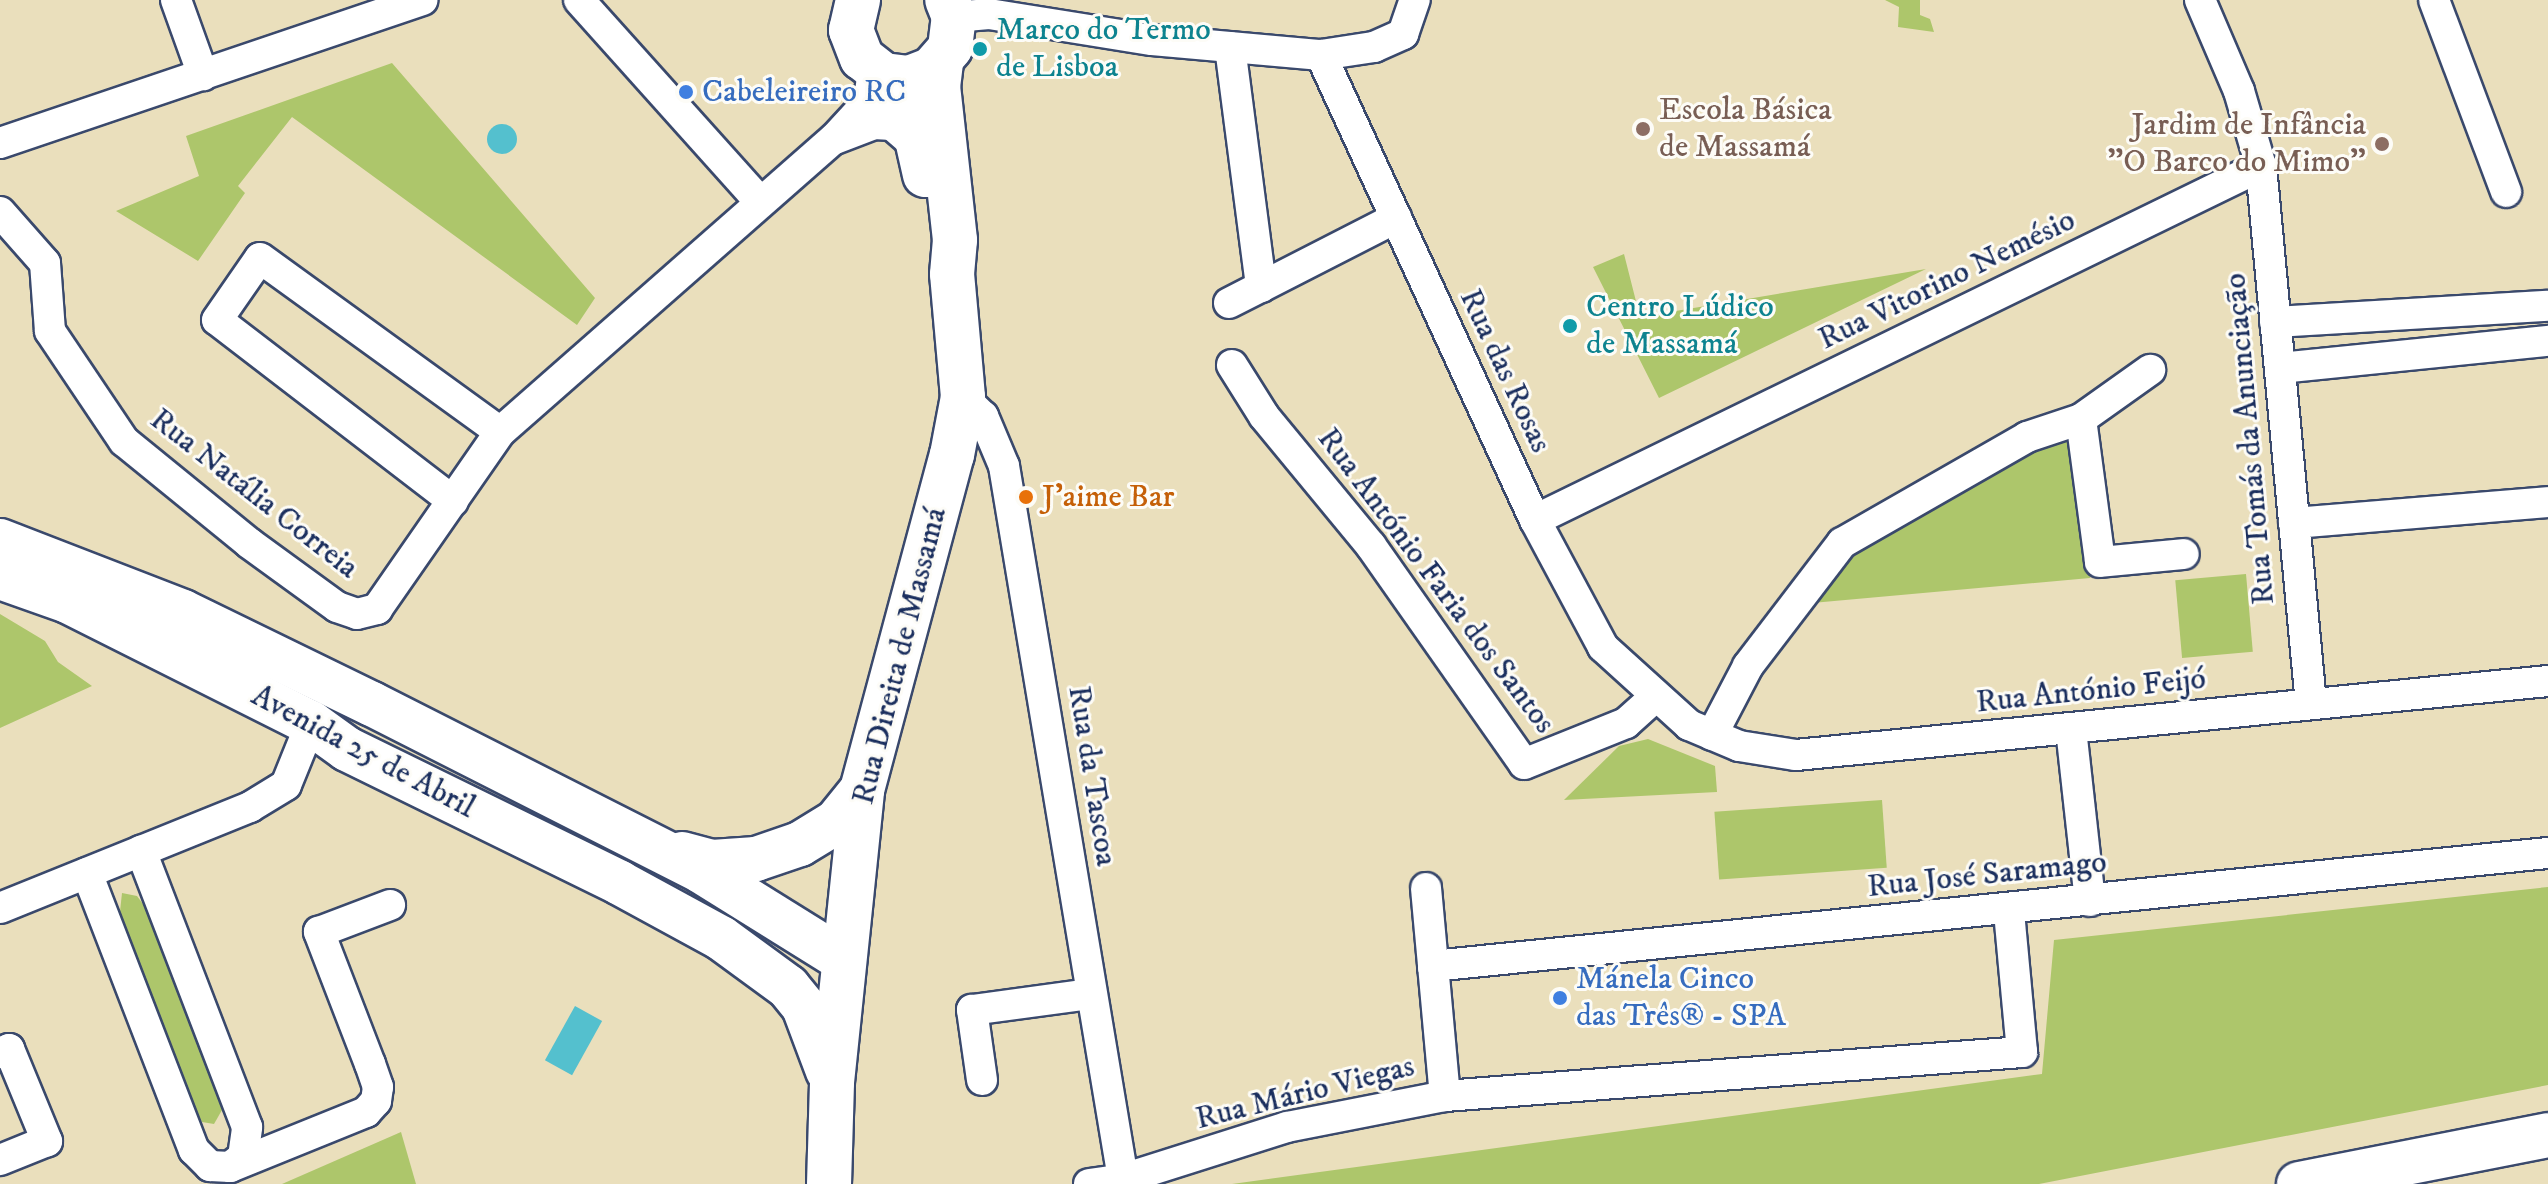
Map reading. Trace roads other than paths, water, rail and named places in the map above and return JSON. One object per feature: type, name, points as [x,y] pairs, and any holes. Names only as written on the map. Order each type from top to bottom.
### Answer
[{"type":"main road","name":"Rua Direita de Massamá","points":[[852,5],[854,45],[878,72],[909,117],[937,238],[952,274]]},
{"type":"main road","name":"Rua Direita de Massamá","points":[[829,1184],[832,1082],[862,790],[952,455],[963,397],[952,274],[955,240],[938,87],[941,61],[950,48],[950,8]]},
{"type":"main road","points":[[878,72],[921,75],[941,61]]},
{"type":"main road","name":"Avenida 25 de Abril","points":[[0,541],[183,612],[701,871],[844,960]]},
{"type":"main road","name":"Avenida 25 de Abril","points":[[0,577],[68,601],[311,723],[347,749],[620,883],[721,938],[799,965],[844,960]]},
{"type":"main road","name":"Avenida 25 de Abril","points":[[620,830],[712,862],[756,859],[800,844],[836,822],[862,790]]},
{"type":"main road","name":"Avenida 25 de Abril","points":[[721,938],[796,997],[816,1032],[832,1082]]},
{"type":"main road","points":[[2299,1184],[2548,1135]]},
{"type":"street","points":[[176,0],[203,75]]},
{"type":"street","points":[[0,143],[422,0]]},
{"type":"street","points":[[579,0],[760,202]]},
{"type":"street","points":[[950,8],[1230,47],[1321,55],[1374,47],[1403,34],[1415,0]]},
{"type":"street","name":"Rua Tomás da Anunciação","points":[[2200,0],[2239,91],[2261,166],[2311,704]]},
{"type":"street","points":[[2434,0],[2506,192]]},
{"type":"street","points":[[1230,47],[1261,287]]},
{"type":"street","name":"Rua das Rosas","points":[[1321,55],[1535,520],[1603,647],[1654,698]]},
{"type":"street","name":"Rua Natália Correia","points":[[0,212],[45,263],[50,331],[124,441],[160,476],[337,607],[357,614],[377,609],[500,432],[834,139],[869,101],[878,72]]},
{"type":"street","name":"Rua Natália Correia","points":[[834,139],[874,124],[892,125],[919,150]]},
{"type":"street","name":"Rua Vitorino Nemésio","points":[[1535,520],[2261,166]]},
{"type":"street","points":[[1229,303],[1396,218]]},
{"type":"street","points":[[453,501],[217,320],[260,258],[500,432]]},
{"type":"street","points":[[2275,322],[2548,306]]},
{"type":"street","points":[[2280,368],[2548,341]]},
{"type":"street","name":"Rua António Faria dos Santos","points":[[1232,365],[1264,416],[1371,546],[1524,764],[1626,723],[1654,698]]},
{"type":"street","points":[[1712,735],[1748,666],[1842,543],[2027,437],[2081,419],[2150,370]]},
{"type":"street","name":"Rua da Tascoa","points":[[963,397],[983,416],[1004,466],[1123,1179]]},
{"type":"street","points":[[2081,419],[2100,562],[2184,554]]},
{"type":"street","points":[[2294,523],[2548,502]]},
{"type":"street","name":"Rua António Feijó","points":[[1654,698],[1689,725],[1739,746],[1796,755],[2548,681]]},
{"type":"street","points":[[0,908],[250,807],[286,785],[311,723]]},
{"type":"street","points":[[2071,729],[2090,901]]},
{"type":"street","points":[[141,851],[247,1127],[243,1157],[230,1167]]},
{"type":"street","name":"Rua José Saramago","points":[[1433,966],[2009,911],[2548,853]]},
{"type":"street","points":[[87,873],[194,1150],[210,1166],[230,1167],[366,1112],[376,1101],[374,1075],[319,932],[390,905]]},
{"type":"street","points":[[1426,888],[1445,1096]]},
{"type":"street","name":"Rua Mário Viegas","points":[[1089,1184],[1123,1179],[1287,1127],[1445,1096],[2022,1052],[2009,911]]},
{"type":"street","points":[[982,1080],[972,1010],[1091,994]]},
{"type":"street","points":[[0,1053],[9,1049],[47,1141],[0,1160]]},
{"type":"water","points":[[502,124],[513,128],[517,139],[513,150],[502,154],[491,150],[487,139],[491,128]]},
{"type":"water","points":[[575,1006],[602,1021],[572,1075],[545,1060]]},
{"type":"place","name":"Marco do Termo de Lisboa","points":[[980,49]]},
{"type":"place","name":"Cabeleireiro RC","points":[[686,92]]},
{"type":"place","name":"Escola Básica de Massamá","points":[[1643,129]]},
{"type":"place","name":"Jardim de Infância \"O Barco do Mimo\"","points":[[2382,144]]},
{"type":"place","name":"Centro Lúdico de Massamá","points":[[1570,326]]},
{"type":"place","name":"J'aime Bar","points":[[1026,497]]},
{"type":"place","name":"Mánela Cinco das Três® - SPA","points":[[1560,998]]}]
